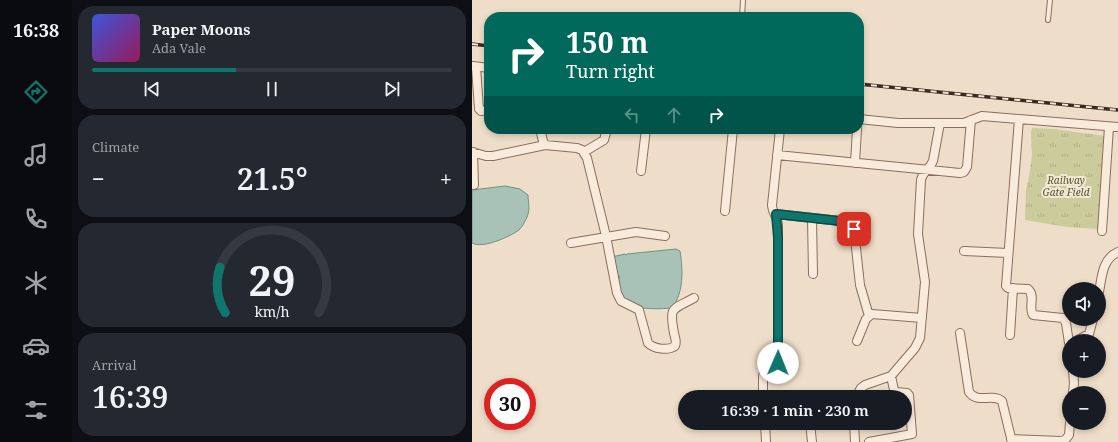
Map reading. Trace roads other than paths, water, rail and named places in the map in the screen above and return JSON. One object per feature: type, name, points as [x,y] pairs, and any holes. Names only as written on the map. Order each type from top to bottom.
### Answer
[{"type":"street","points":[[484,67],[474,66],[479,108],[482,111],[484,111]]},
{"type":"street","points":[[864,120],[898,123],[964,123],[982,116],[1114,127],[1102,231]]},
{"type":"street","points":[[1019,119],[1005,282],[1008,288],[1030,290],[1032,296],[1031,312],[1033,315],[1063,318],[1066,323],[1068,334]]},
{"type":"street","points":[[777,155],[960,173],[965,170],[971,120]]},
{"type":"street","points":[[860,390],[866,385],[891,376],[918,343],[920,338],[924,282],[918,234],[921,180],[926,170],[932,165],[940,123]]},
{"type":"street","points":[[542,134],[545,145]]},
{"type":"street","points":[[584,152],[604,140],[606,134]]},
{"type":"street","points":[[641,171],[645,134]]},
{"type":"street","points":[[725,211],[733,134]]},
{"type":"street","points":[[763,390],[763,376],[774,369],[778,363],[778,225],[772,204],[779,134]]},
{"type":"street","points":[[856,163],[857,134]]},
{"type":"street","points":[[474,186],[473,152],[486,156],[494,156],[545,145],[577,148],[582,150],[587,158],[606,236],[618,297],[624,303],[639,310],[648,343],[652,347],[672,348],[675,346],[676,339],[671,314],[674,310],[694,298]]},
{"type":"street","points":[[776,214],[849,222],[852,224],[854,229],[861,290],[869,316]]},
{"type":"street","points":[[812,218],[814,274]]},
{"type":"street","points":[[571,243],[606,236],[640,232],[665,236]]},
{"type":"street","points":[[964,251],[1008,253]]},
{"type":"street","points":[[1101,282],[1106,262],[1112,255],[1118,252]]},
{"type":"street","points":[[1010,335],[1013,288]]},
{"type":"street","points":[[857,340],[866,319],[869,316],[875,314],[922,318]]},
{"type":"street","points":[[960,333],[969,392],[976,398],[1000,398],[1011,440],[1061,441],[1065,440],[1069,434],[1069,430]]},
{"type":"street","points":[[869,442],[912,434],[909,395],[907,393],[896,392],[894,390],[891,376]]},
{"type":"street","points":[[765,430],[766,442]]},
{"type":"street","points":[[811,430],[812,442]]},
{"type":"street","points":[[854,430],[854,442]]},
{"type":"lane","points":[[742,12],[743,0]]},
{"type":"lane","points":[[1048,20],[1050,0]]},
{"type":"railway","points":[[472,44],[484,45]]},
{"type":"railway","points":[[864,85],[1118,110]]},
{"type":"park label","name":"Railway Gate Field","points":[[1066,186]]}]
